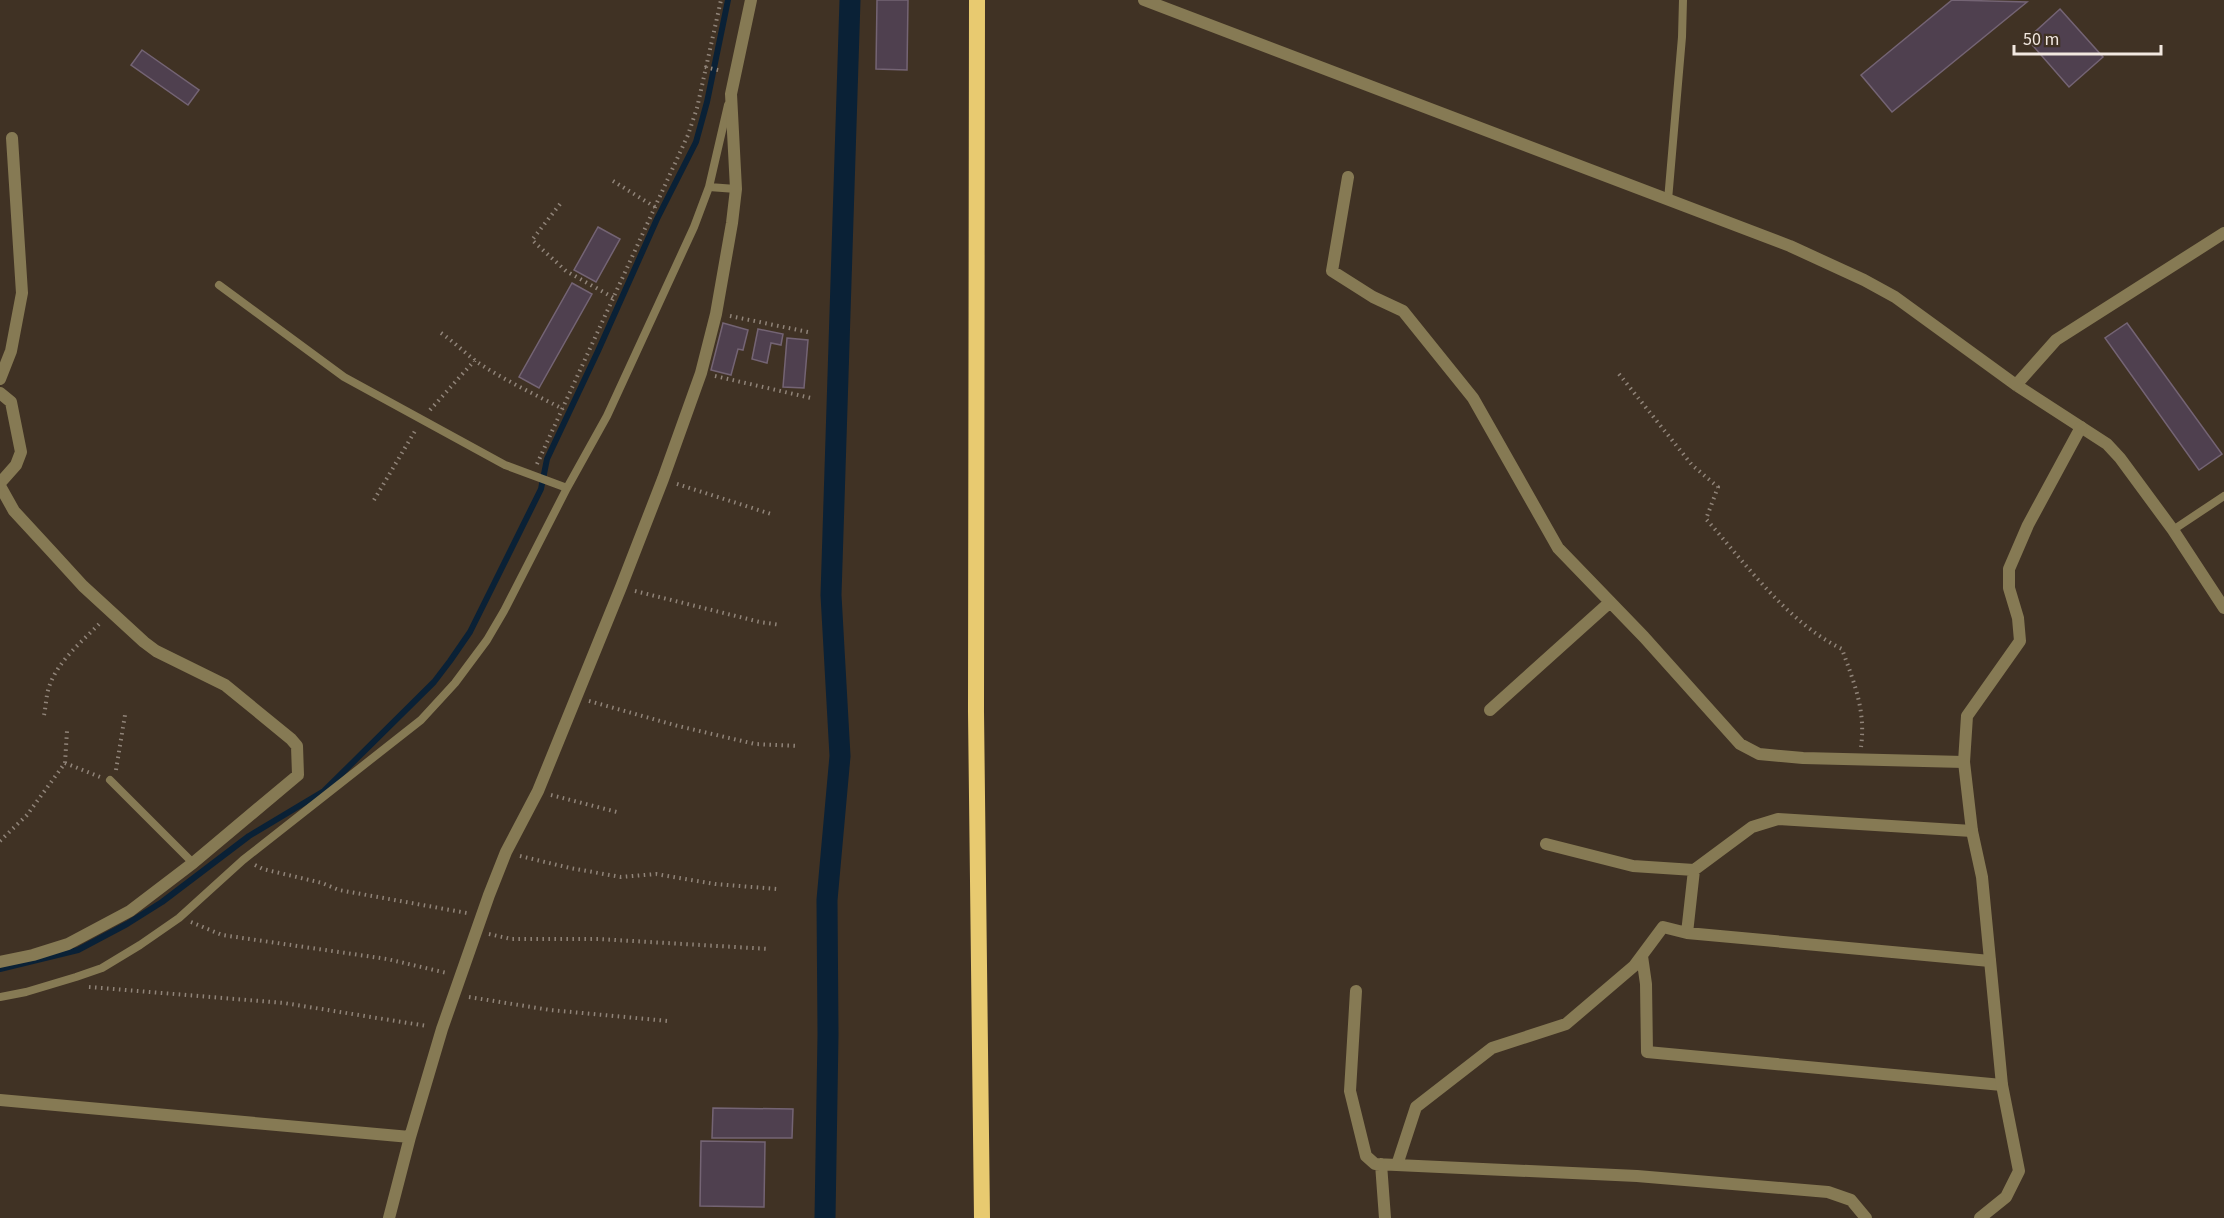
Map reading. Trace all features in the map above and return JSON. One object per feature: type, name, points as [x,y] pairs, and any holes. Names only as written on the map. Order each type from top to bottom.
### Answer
[{"type":"highway","points":[[977,0],[976,711],[982,1218]]},
{"type":"street","points":[[389,1218],[442,1029],[476,932],[506,852],[538,791],[621,587],[701,373],[716,314],[736,189],[731,94],[749,0]]},
{"type":"street","points":[[1143,0],[1790,246],[1895,297],[2016,386],[2107,444],[2173,530],[2224,608]]},
{"type":"street","points":[[0,379],[10,351],[22,293],[12,138]]},
{"type":"street","points":[[1348,177],[1332,271],[1373,297],[1402,311],[1473,398],[1558,548],[1644,637],[1740,744],[1759,754],[1803,758],[1964,762]]},
{"type":"street","points":[[2016,386],[2056,340],[2224,232]]},
{"type":"street","points":[[0,393],[11,402],[21,452],[16,465],[0,484],[7,500],[22,520],[83,586],[144,642],[156,651],[225,686],[291,739],[297,746],[298,775],[193,863],[129,911],[92,932],[50,950],[0,962]]},
{"type":"street","points":[[1980,1218],[2006,1197],[2019,1171],[2002,1085],[1982,877],[1972,831],[1964,762],[1967,716],[2020,641],[2018,618],[2009,588],[2009,569],[2028,525],[2081,427]]},
{"type":"street","points":[[1490,710],[1609,603]]},
{"type":"street","points":[[1546,844],[1633,866],[1694,870],[1752,827],[1778,819],[1972,831]]},
{"type":"street","points":[[1687,933],[1694,870]]},
{"type":"street","points":[[1397,1165],[1416,1107],[1492,1048],[1566,1024],[1634,966],[1663,927],[1687,933],[1990,962]]},
{"type":"street","points":[[1642,956],[1646,984],[1647,1052],[2002,1085]]},
{"type":"street","points":[[1356,991],[1350,1091],[1366,1156],[1375,1164],[1637,1176],[1828,1192],[1851,1200],[1866,1218]]},
{"type":"street","points":[[0,1100],[410,1137]]},
{"type":"street","points":[[1382,1164],[1385,1218]]},
{"type":"lane","points":[[1668,200],[1683,0]]},
{"type":"lane","points":[[0,997],[55,984],[102,968],[179,918],[243,860],[386,749],[421,720],[440,700],[487,640],[607,416],[694,226],[709,187],[731,94]]},
{"type":"lane","points":[[709,187],[736,189]]},
{"type":"lane","points":[[219,285],[330,368],[505,465],[567,488]]},
{"type":"lane","points":[[2173,530],[2224,496]]},
{"type":"lane","points":[[110,780],[193,863]]},
{"type":"path","points":[[531,476],[688,135],[697,108],[722,0]]},
{"type":"path","points":[[705,67],[723,71]]},
{"type":"path","points":[[613,181],[655,207]]},
{"type":"path","points":[[560,204],[532,240],[566,271],[614,298]]},
{"type":"path","points":[[716,314],[808,332]]},
{"type":"path","points":[[441,333],[494,372],[563,410]]},
{"type":"path","points":[[701,373],[811,398]]},
{"type":"path","points":[[1619,374],[1692,465],[1718,487],[1706,519],[1793,616],[1827,642],[1842,649],[1862,707],[1863,732],[1859,759]]},
{"type":"path","points":[[663,479],[771,514]]},
{"type":"path","points":[[621,587],[760,622],[781,625]]},
{"type":"path","points":[[44,715],[48,689],[63,661],[111,612]]},
{"type":"path","points":[[575,697],[678,726],[755,744],[799,746]]},
{"type":"path","points":[[65,763],[110,780],[116,771],[125,715]]},
{"type":"path","points":[[0,841],[27,815],[65,763],[67,730]]},
{"type":"path","points":[[538,791],[617,813]]},
{"type":"path","points":[[506,852],[570,868],[621,877],[656,874],[715,884],[777,889]]},
{"type":"path","points":[[243,860],[263,869],[322,883],[339,890],[411,901],[482,916]]},
{"type":"path","points":[[179,918],[222,935],[387,959],[461,977]]},
{"type":"path","points":[[476,932],[511,939],[598,939],[769,949]]},
{"type":"path","points":[[88,987],[284,1003],[442,1029]]},
{"type":"path","points":[[455,995],[550,1010],[668,1021]]},
{"type":"building","points":[[877,0],[908,0],[907,70],[876,69]]},
{"type":"building","points":[[1952,0],[2027,2],[1892,112],[1861,75]]},
{"type":"building","points":[[2060,9],[2103,57],[2069,87],[2027,39]]},
{"type":"building","points":[[142,50],[199,90],[188,105],[131,65]]},
{"type":"building","points":[[598,227],[620,239],[596,282],[574,270]]},
{"type":"building","points":[[572,283],[592,294],[539,388],[519,377]]},
{"type":"building","points":[[723,323],[748,330],[743,350],[738,349],[731,375],[711,370]]},
{"type":"building","points":[[2127,323],[2222,454],[2199,470],[2105,338]]},
{"type":"building","points":[[758,329],[783,334],[781,345],[771,343],[767,363],[752,359]]},
{"type":"building","points":[[787,338],[808,340],[804,388],[783,387]]},
{"type":"building","points":[[713,1108],[793,1109],[792,1138],[712,1138]]},
{"type":"building","points":[[701,1141],[765,1142],[764,1207],[700,1206]]},
{"type":"waterway","points":[[0,969],[78,950],[162,902],[249,836],[324,791],[434,682],[450,661],[470,632],[541,489],[547,459],[657,219],[696,142],[707,102],[728,0]]},
{"type":"waterway","points":[[825,1218],[828,1034],[827,900],[840,756],[831,595],[850,0]]}]
